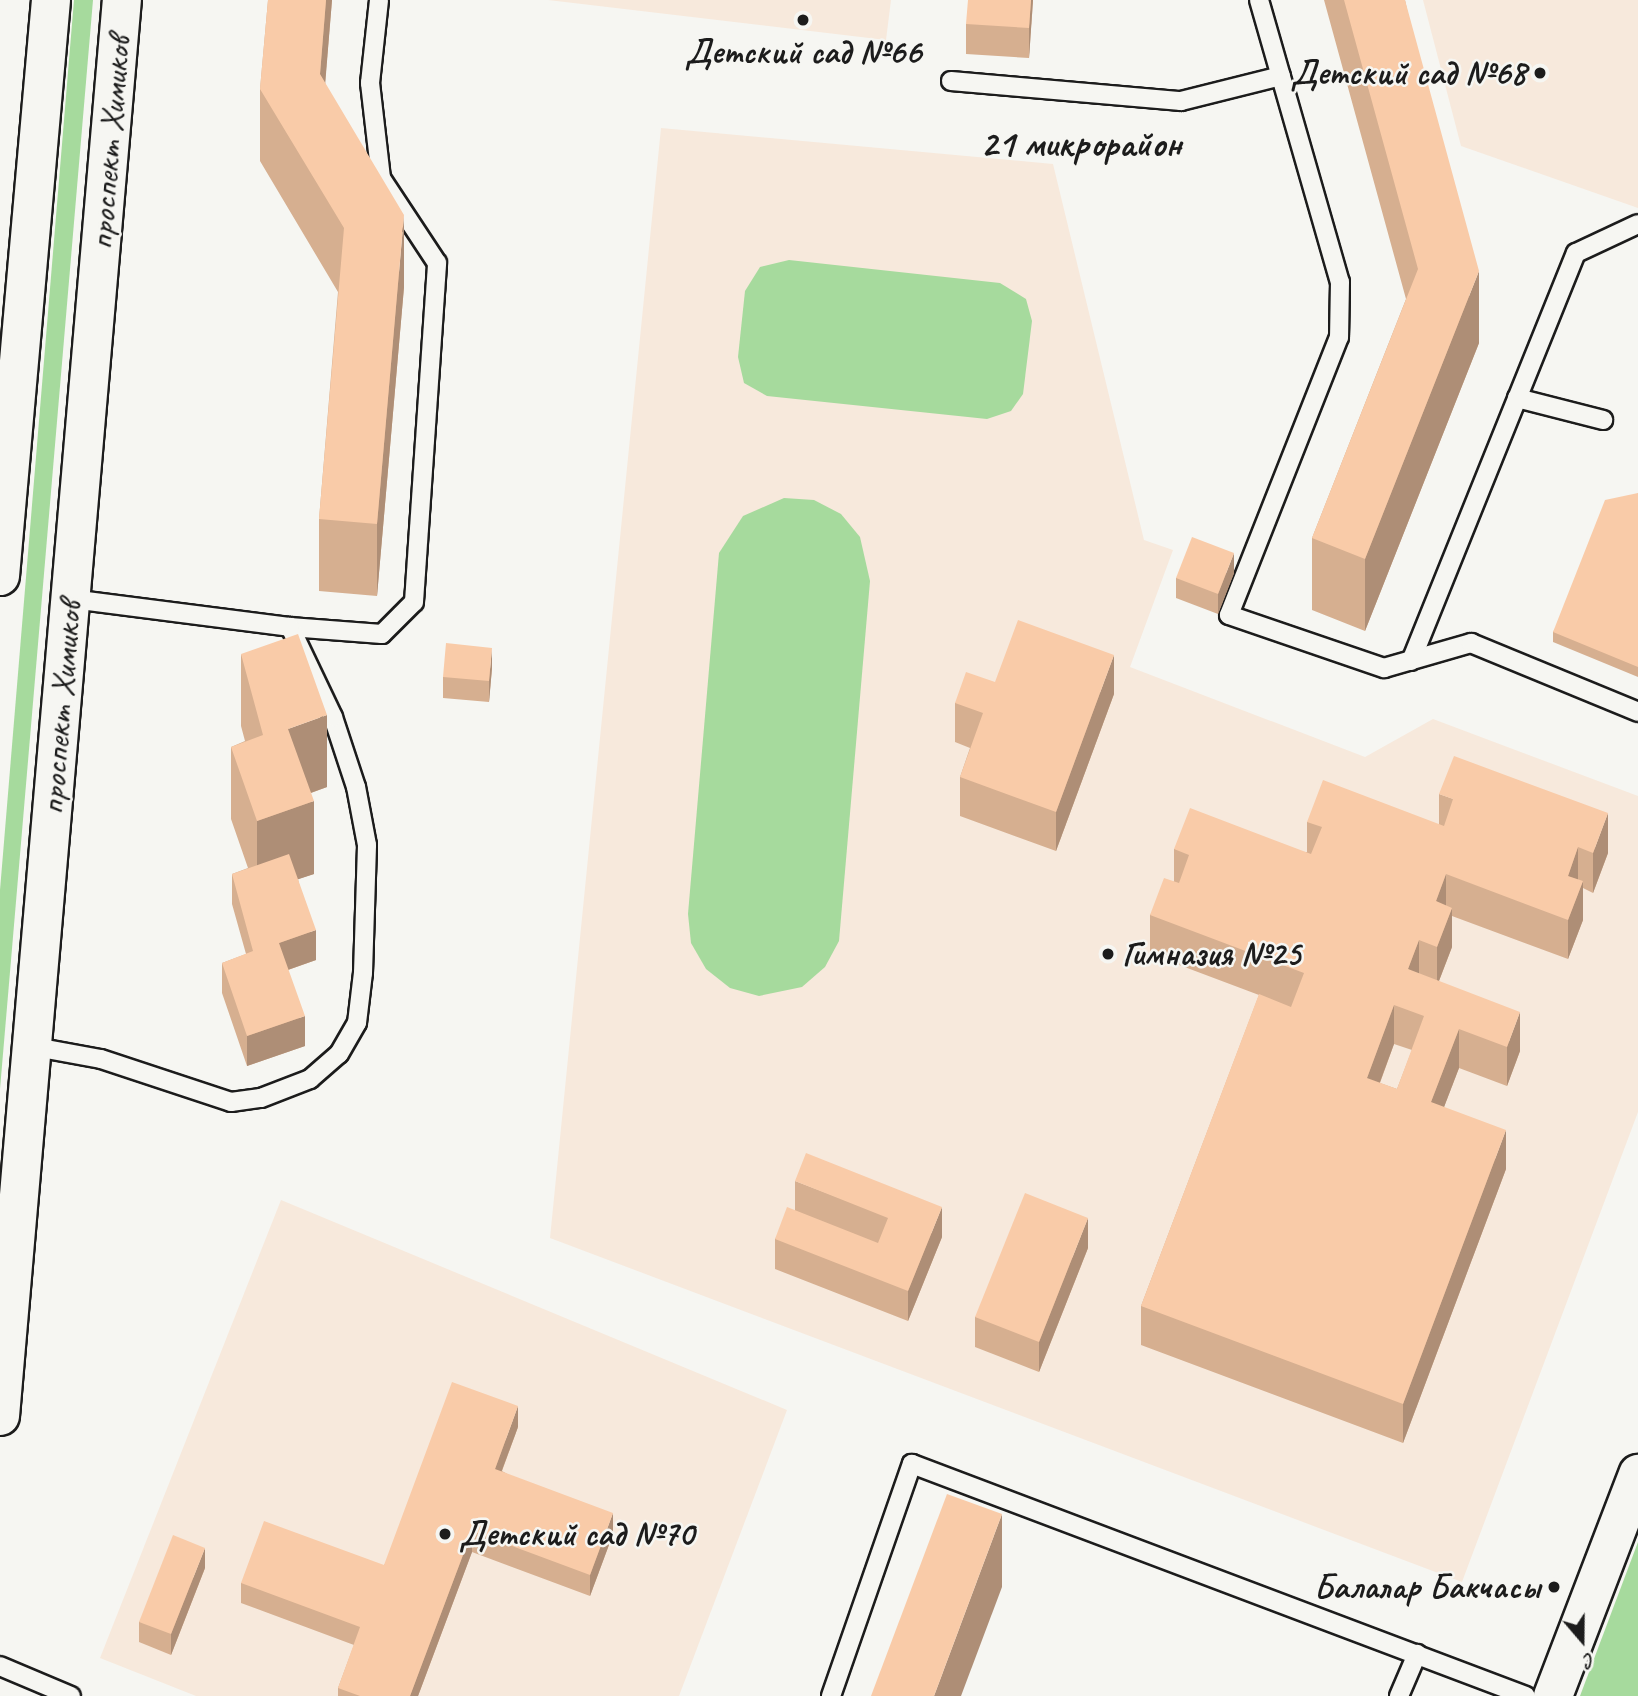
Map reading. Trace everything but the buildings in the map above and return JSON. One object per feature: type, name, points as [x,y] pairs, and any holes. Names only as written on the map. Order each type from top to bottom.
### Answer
[{"type":"main road","name":"проспект Химиков","points":[[0,576],[51,0]]},
{"type":"main road","name":"проспект Химиков","points":[[0,1416],[122,0]]},
{"type":"main road","points":[[1553,1696],[1638,1474]]},
{"type":"lane","points":[[72,599],[290,627],[382,634],[414,602],[437,264],[381,178],[370,83],[379,0]]},
{"type":"lane","points":[[1259,0],[1340,282],[1339,338],[1228,615],[1384,668],[1471,643],[1638,712]]},
{"type":"lane","points":[[951,81],[1181,101],[1281,76]]},
{"type":"lane","points":[[1411,661],[1576,253],[1638,224]]},
{"type":"lane","points":[[1517,398],[1603,420]]},
{"type":"lane","points":[[30,1046],[101,1059],[231,1102],[261,1098],[310,1079],[338,1054],[357,1023],[367,845],[333,717],[290,627]]},
{"type":"lane","points":[[831,1696],[912,1464],[1526,1696]]},
{"type":"lane","points":[[1399,1696],[1417,1654]]},
{"type":"lane","points":[[0,1665],[71,1696]]},
{"type":"shaded area","name":"Детский сад №66","points":[[548,0],[891,0],[886,40]]},
{"type":"shaded area","name":"Детский сад №68","points":[[1423,0],[1638,0],[1638,208],[1461,146]]},
{"type":"shaded area","name":"Гимназия №25","points":[[661,128],[1053,164],[1144,540],[1173,550],[1130,667],[1365,757],[1433,719],[1638,796],[1638,1112],[1462,1582],[550,1238]]},
{"type":"shaded area","name":"Детский сад №70","points":[[281,1200],[787,1410],[679,1696],[196,1696],[100,1658]]},
{"type":"green space","points":[[74,0],[93,0],[0,1089],[0,890]]},
{"type":"green space","points":[[789,260],[1000,283],[1026,299],[1032,321],[1023,394],[1011,411],[987,419],[767,396],[744,383],[738,357],[745,291],[760,267]]},
{"type":"green space","points":[[784,498],[814,500],[841,514],[860,537],[870,581],[839,941],[825,967],[802,987],[759,996],[730,988],[706,969],[691,943],[688,914],[719,553],[743,516]]},
{"type":"green space","points":[[1638,1542],[1638,1696],[1580,1696]]},
{"type":"place","name":"Детский сад №66","points":[[803,20]]},
{"type":"place","name":"Детский сад №68","points":[[1540,73]]},
{"type":"place","name":"Гимназия №25","points":[[1108,954]]},
{"type":"place","name":"Детский сад №70","points":[[445,1534]]},
{"type":"place","name":"Балалар Бакчасы","points":[[1554,1587]]},
{"type":"district","name":"21 микрорайон","points":[[1081,144]]}]
